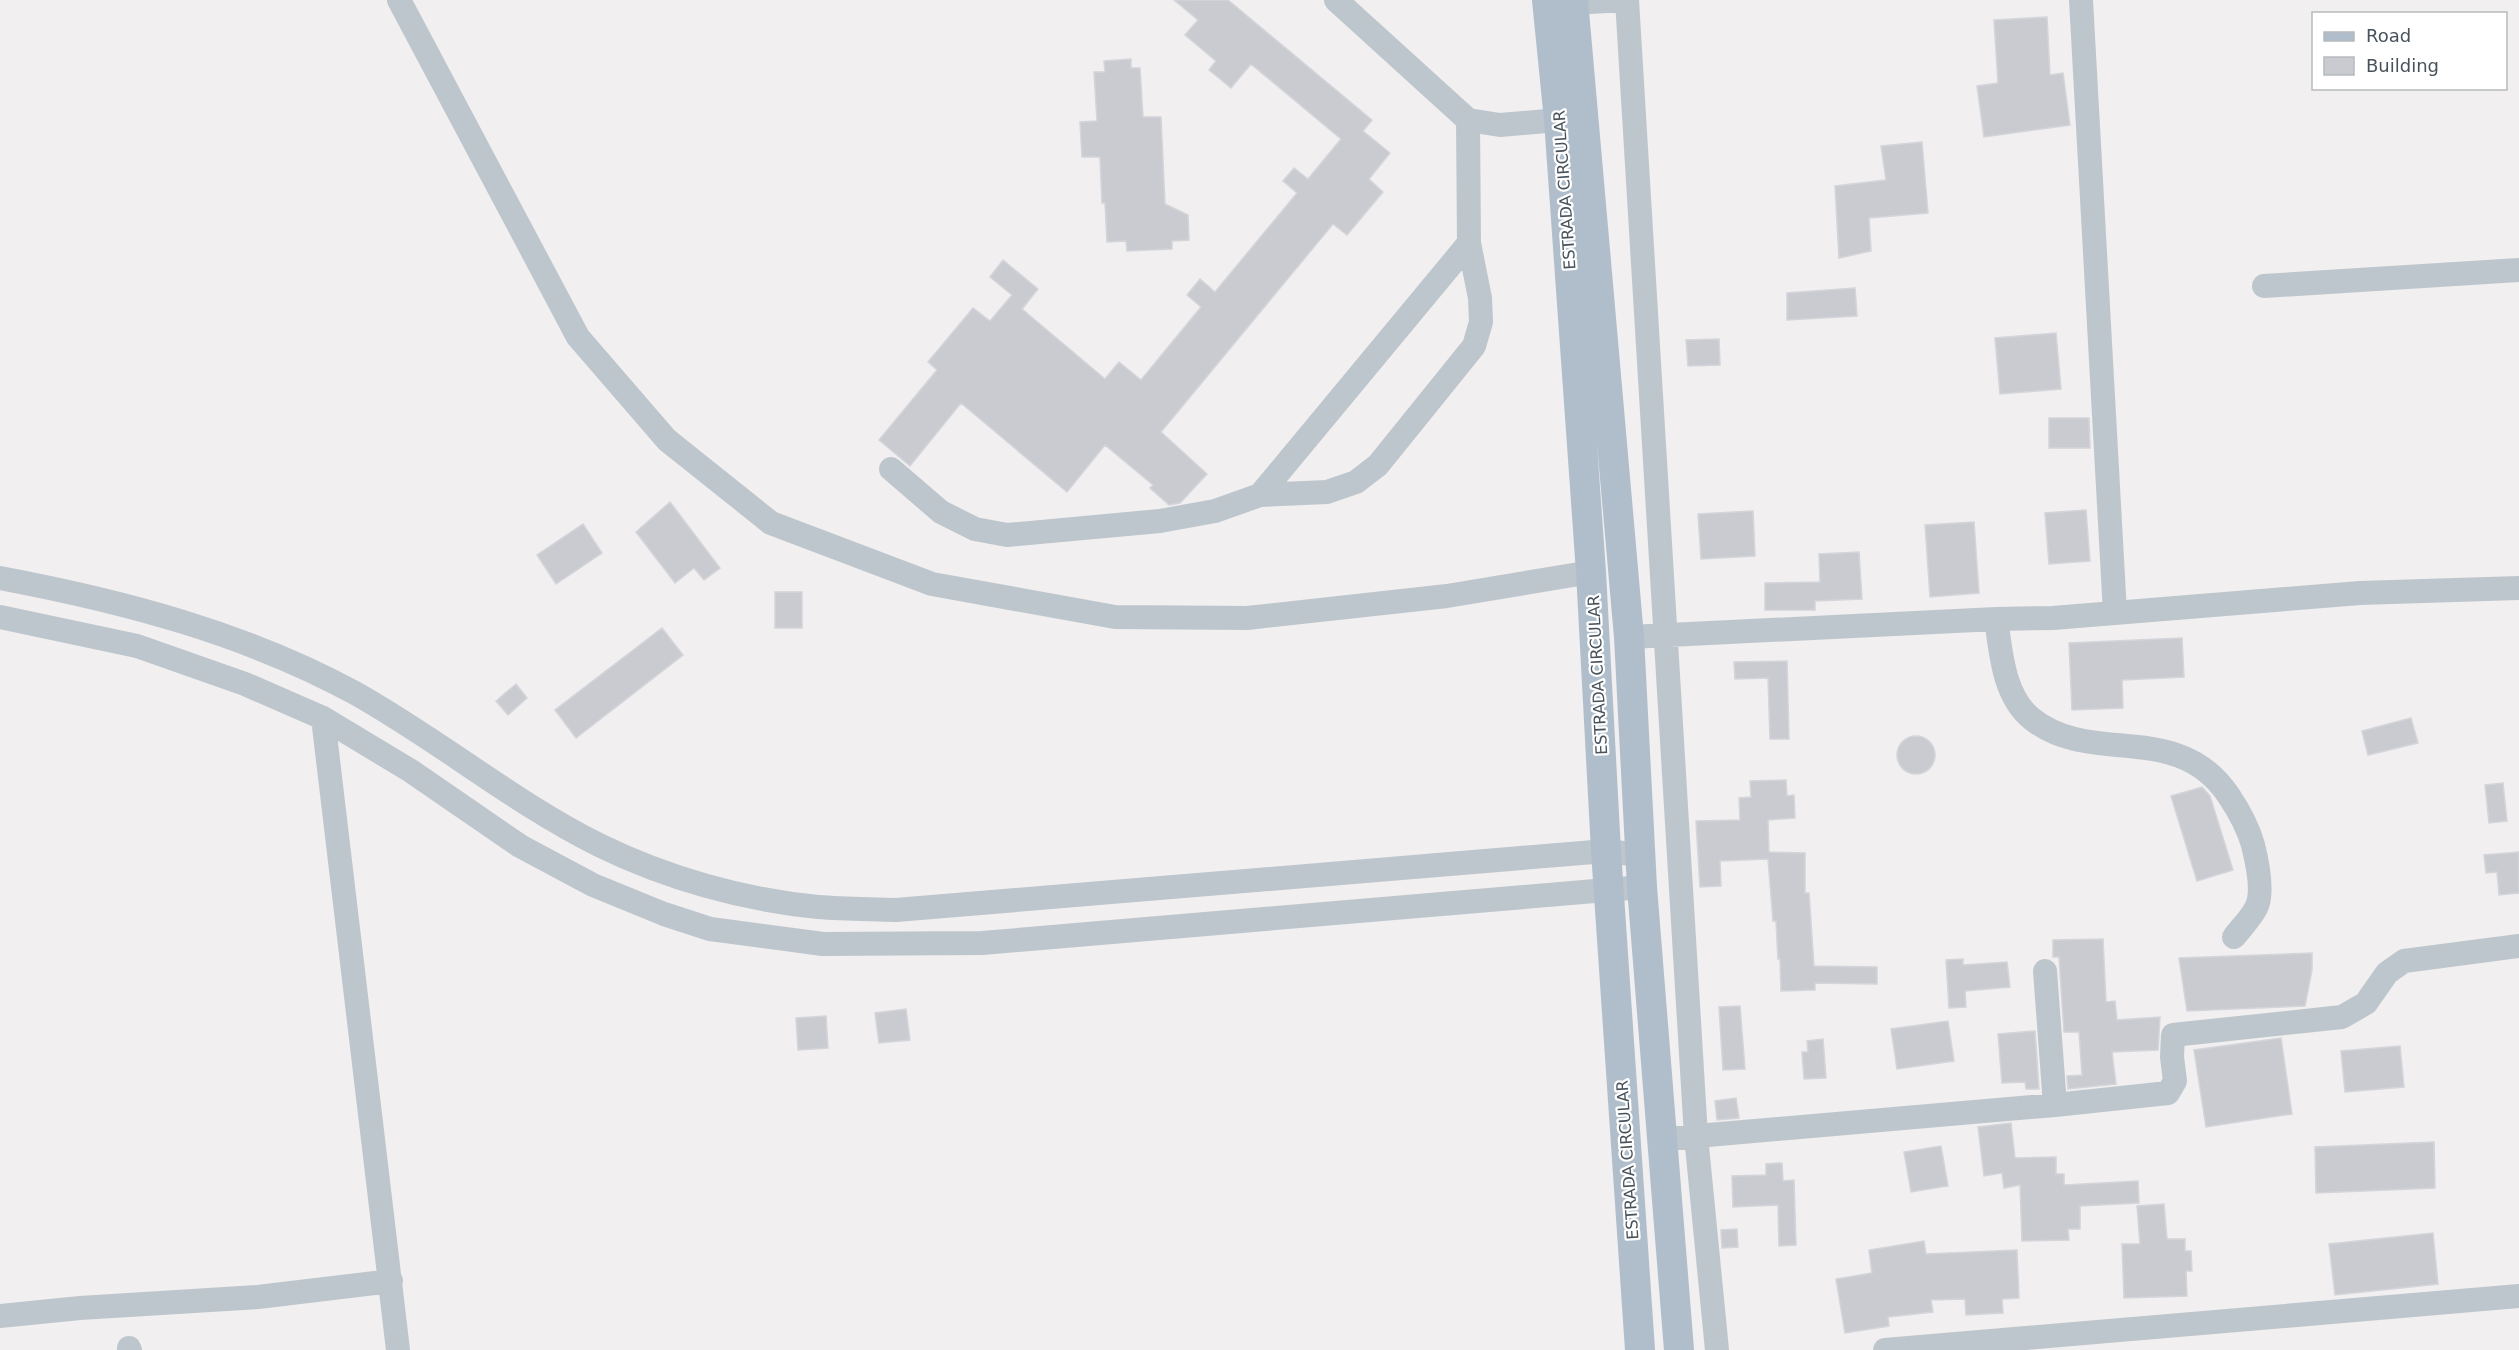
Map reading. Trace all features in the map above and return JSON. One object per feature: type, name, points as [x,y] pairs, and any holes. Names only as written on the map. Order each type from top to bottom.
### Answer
[{"type":"main road","name":"ESTRADA CIRCULAR","points":[[1564,1],[1559,120],[1591,572],[1608,890],[1640,1350]]},
{"type":"main road","points":[[1564,1],[1629,637],[1642,887],[1679,1350]]},
{"type":"street","points":[[399,0],[578,337],[667,440],[771,523],[932,584],[1115,617],[1247,618],[1447,596],[1591,572]]},
{"type":"street","points":[[1336,0],[1468,120],[1500,125],[1559,120]]},
{"type":"street","points":[[1564,1],[1625,0],[1667,635],[1696,1136],[1717,1350]]},
{"type":"street","points":[[2081,0],[2115,613]]},
{"type":"street","points":[[891,469],[941,512],[975,529],[1007,535],[1160,521],[1215,511],[1260,495],[1327,492],[1356,483],[1378,465],[1474,346],[1481,321],[1480,298],[1469,243],[1468,120]]},
{"type":"street","points":[[1260,495],[1469,243]]},
{"type":"street","points":[[2264,286],[2519,270]]},
{"type":"street","points":[[0,579],[85,594],[172,618],[293,662],[365,699],[525,802],[599,845],[669,874],[739,893],[818,907],[896,910],[1606,851],[1640,855]]},
{"type":"street","points":[[1629,637],[2053,618],[2360,593],[2519,588]]},
{"type":"street","points":[[0,616],[137,646],[245,684],[323,718],[411,771],[520,846],[593,885],[664,914],[710,929],[823,944],[982,943],[1642,887]]},
{"type":"street","points":[[1996,619],[2003,666],[2014,695],[2030,718],[2049,732],[2085,742],[2141,746],[2173,752],[2218,779],[2241,813],[2252,842],[2259,874],[2257,907],[2234,937]]},
{"type":"street","points":[[323,718],[398,1350]]},
{"type":"street","points":[[1662,1139],[2055,1106],[2168,1093],[2175,1081],[2172,1057],[2173,1035],[2342,1017],[2366,1003],[2387,973],[2404,961],[2519,946]]},
{"type":"street","points":[[2045,971],[2055,1106]]},
{"type":"street","points":[[0,1316],[80,1308],[258,1297],[391,1281]]},
{"type":"street","points":[[1885,1350],[2519,1296]]},
{"type":"building","points":[[1174,0],[1228,0],[1372,120],[1363,131],[1390,153],[1369,179],[1383,192],[1347,235],[1333,224],[1161,432],[1207,474],[1180,503],[1169,505],[1150,488],[1153,485],[1105,445],[1067,492],[961,403],[910,466],[879,440],[937,370],[928,362],[973,308],[990,321],[1012,295],[990,277],[1003,260],[1038,289],[1022,309],[1105,379],[1119,362],[1141,380],[1201,307],[1187,295],[1200,279],[1215,292],[1297,193],[1283,181],[1294,168],[1308,179],[1341,139],[1251,64],[1231,88],[1209,70],[1216,61],[1185,35],[1198,20]]},
{"type":"building","points":[[2047,17],[2050,75],[2063,73],[2070,125],[1984,137],[1977,86],[1998,83],[1994,20]]},
{"type":"building","points":[[1131,59],[1131,68],[1140,68],[1143,117],[1161,117],[1165,204],[1188,215],[1189,240],[1172,241],[1172,249],[1127,251],[1126,241],[1107,242],[1100,157],[1082,157],[1080,122],[1097,121],[1094,72],[1105,72],[1104,61]]},
{"type":"building","points":[[1922,142],[1928,213],[1869,218],[1871,251],[1839,258],[1835,186],[1886,180],[1881,146]]},
{"type":"building","points":[[1855,288],[1857,316],[1787,320],[1787,293]]},
{"type":"building","points":[[2056,333],[2061,389],[2000,394],[1995,338]]},
{"type":"building","points":[[1719,339],[1720,365],[1688,366],[1686,340]]},
{"type":"building","points":[[2049,418],[2089,418],[2090,448],[2049,448]]},
{"type":"building","points":[[670,502],[720,568],[704,580],[694,568],[675,583],[636,532]]},
{"type":"building","points":[[2086,510],[2090,561],[2049,564],[2045,513]]},
{"type":"building","points":[[1753,511],[1755,556],[1701,559],[1698,514]]},
{"type":"building","points":[[1974,522],[1979,593],[1930,597],[1925,525]]},
{"type":"building","points":[[583,524],[602,553],[556,584],[537,555]]},
{"type":"building","points":[[1859,552],[1862,599],[1815,601],[1815,610],[1765,610],[1765,583],[1820,582],[1819,554]]},
{"type":"building","points":[[775,592],[802,592],[802,628],[775,628]]},
{"type":"building","points":[[662,628],[683,655],[576,738],[555,710]]},
{"type":"building","points":[[2182,638],[2184,677],[2122,680],[2123,708],[2072,710],[2069,643]]},
{"type":"building","points":[[1787,661],[1789,739],[1770,739],[1768,678],[1735,679],[1734,662]]},
{"type":"building","points":[[516,684],[527,698],[508,715],[496,701]]},
{"type":"building","points":[[2411,718],[2418,743],[2368,755],[2362,731]]},
{"type":"building","points":[[1916,736],[1929,742],[1935,755],[1929,768],[1916,774],[1903,768],[1897,755],[1903,742]]},
{"type":"building","points":[[1786,780],[1787,796],[1794,795],[1795,818],[1768,820],[1769,852],[1805,853],[1805,893],[1809,893],[1814,966],[1877,967],[1877,984],[1815,983],[1815,990],[1781,991],[1780,959],[1778,959],[1776,921],[1773,921],[1768,859],[1720,861],[1721,886],[1700,887],[1696,821],[1740,820],[1739,798],[1751,797],[1750,781]]},
{"type":"building","points":[[2503,783],[2507,821],[2489,823],[2485,785]]},
{"type":"building","points":[[2202,787],[2210,796],[2233,870],[2197,881],[2171,796]]},
{"type":"building","points":[[2519,852],[2519,893],[2499,895],[2497,872],[2486,873],[2484,855]]},
{"type":"building","points":[[2103,939],[2106,1002],[2115,1001],[2117,1020],[2160,1017],[2158,1050],[2112,1052],[2116,1084],[2068,1089],[2067,1076],[2082,1075],[2079,1032],[2064,1032],[2059,957],[2053,957],[2053,940]]},
{"type":"building","points":[[2312,953],[2312,970],[2305,1006],[2187,1011],[2179,958]]},
{"type":"building","points":[[1963,959],[1963,965],[2007,962],[2010,987],[1965,991],[1966,1007],[1949,1008],[1946,960]]},
{"type":"building","points":[[1740,1006],[1745,1069],[1723,1070],[1719,1007]]},
{"type":"building","points":[[906,1009],[910,1040],[879,1043],[875,1013]]},
{"type":"building","points":[[826,1016],[828,1048],[798,1050],[796,1018]]},
{"type":"building","points":[[1948,1021],[1954,1061],[1897,1069],[1891,1029]]},
{"type":"building","points":[[2035,1031],[2039,1089],[2026,1089],[2025,1082],[2002,1083],[1998,1034]]},
{"type":"building","points":[[2281,1038],[2292,1114],[2206,1127],[2194,1050]]},
{"type":"building","points":[[1823,1039],[1826,1078],[1804,1079],[1802,1052],[1808,1052],[1807,1041]]},
{"type":"building","points":[[2400,1046],[2404,1087],[2345,1092],[2341,1051]]},
{"type":"building","points":[[1736,1098],[1739,1118],[1717,1120],[1715,1101]]},
{"type":"building","points":[[2011,1123],[2015,1158],[2056,1157],[2056,1174],[2064,1174],[2064,1185],[2138,1181],[2139,1203],[2080,1206],[2080,1229],[2068,1229],[2069,1240],[2022,1241],[2020,1185],[2004,1188],[2002,1173],[1984,1176],[1978,1127]]},
{"type":"building","points":[[2434,1142],[2435,1188],[2316,1193],[2315,1147]]},
{"type":"building","points":[[1941,1146],[1948,1186],[1911,1192],[1904,1152]]},
{"type":"building","points":[[1782,1163],[1783,1181],[1794,1180],[1796,1245],[1779,1246],[1778,1205],[1733,1207],[1732,1176],[1766,1175],[1766,1164]]},
{"type":"building","points":[[2164,1204],[2167,1239],[2185,1239],[2185,1251],[2191,1251],[2192,1271],[2186,1271],[2187,1296],[2124,1298],[2122,1244],[2140,1244],[2137,1206]]},
{"type":"building","points":[[1737,1229],[1738,1247],[1722,1248],[1721,1230]]},
{"type":"building","points":[[2433,1233],[2438,1284],[2335,1295],[2329,1244]]},
{"type":"building","points":[[1924,1241],[1926,1254],[2017,1250],[2019,1298],[2002,1299],[2003,1313],[1966,1315],[1965,1299],[1931,1300],[1933,1312],[1888,1317],[1889,1326],[1845,1333],[1836,1279],[1872,1273],[1869,1250]]}]
